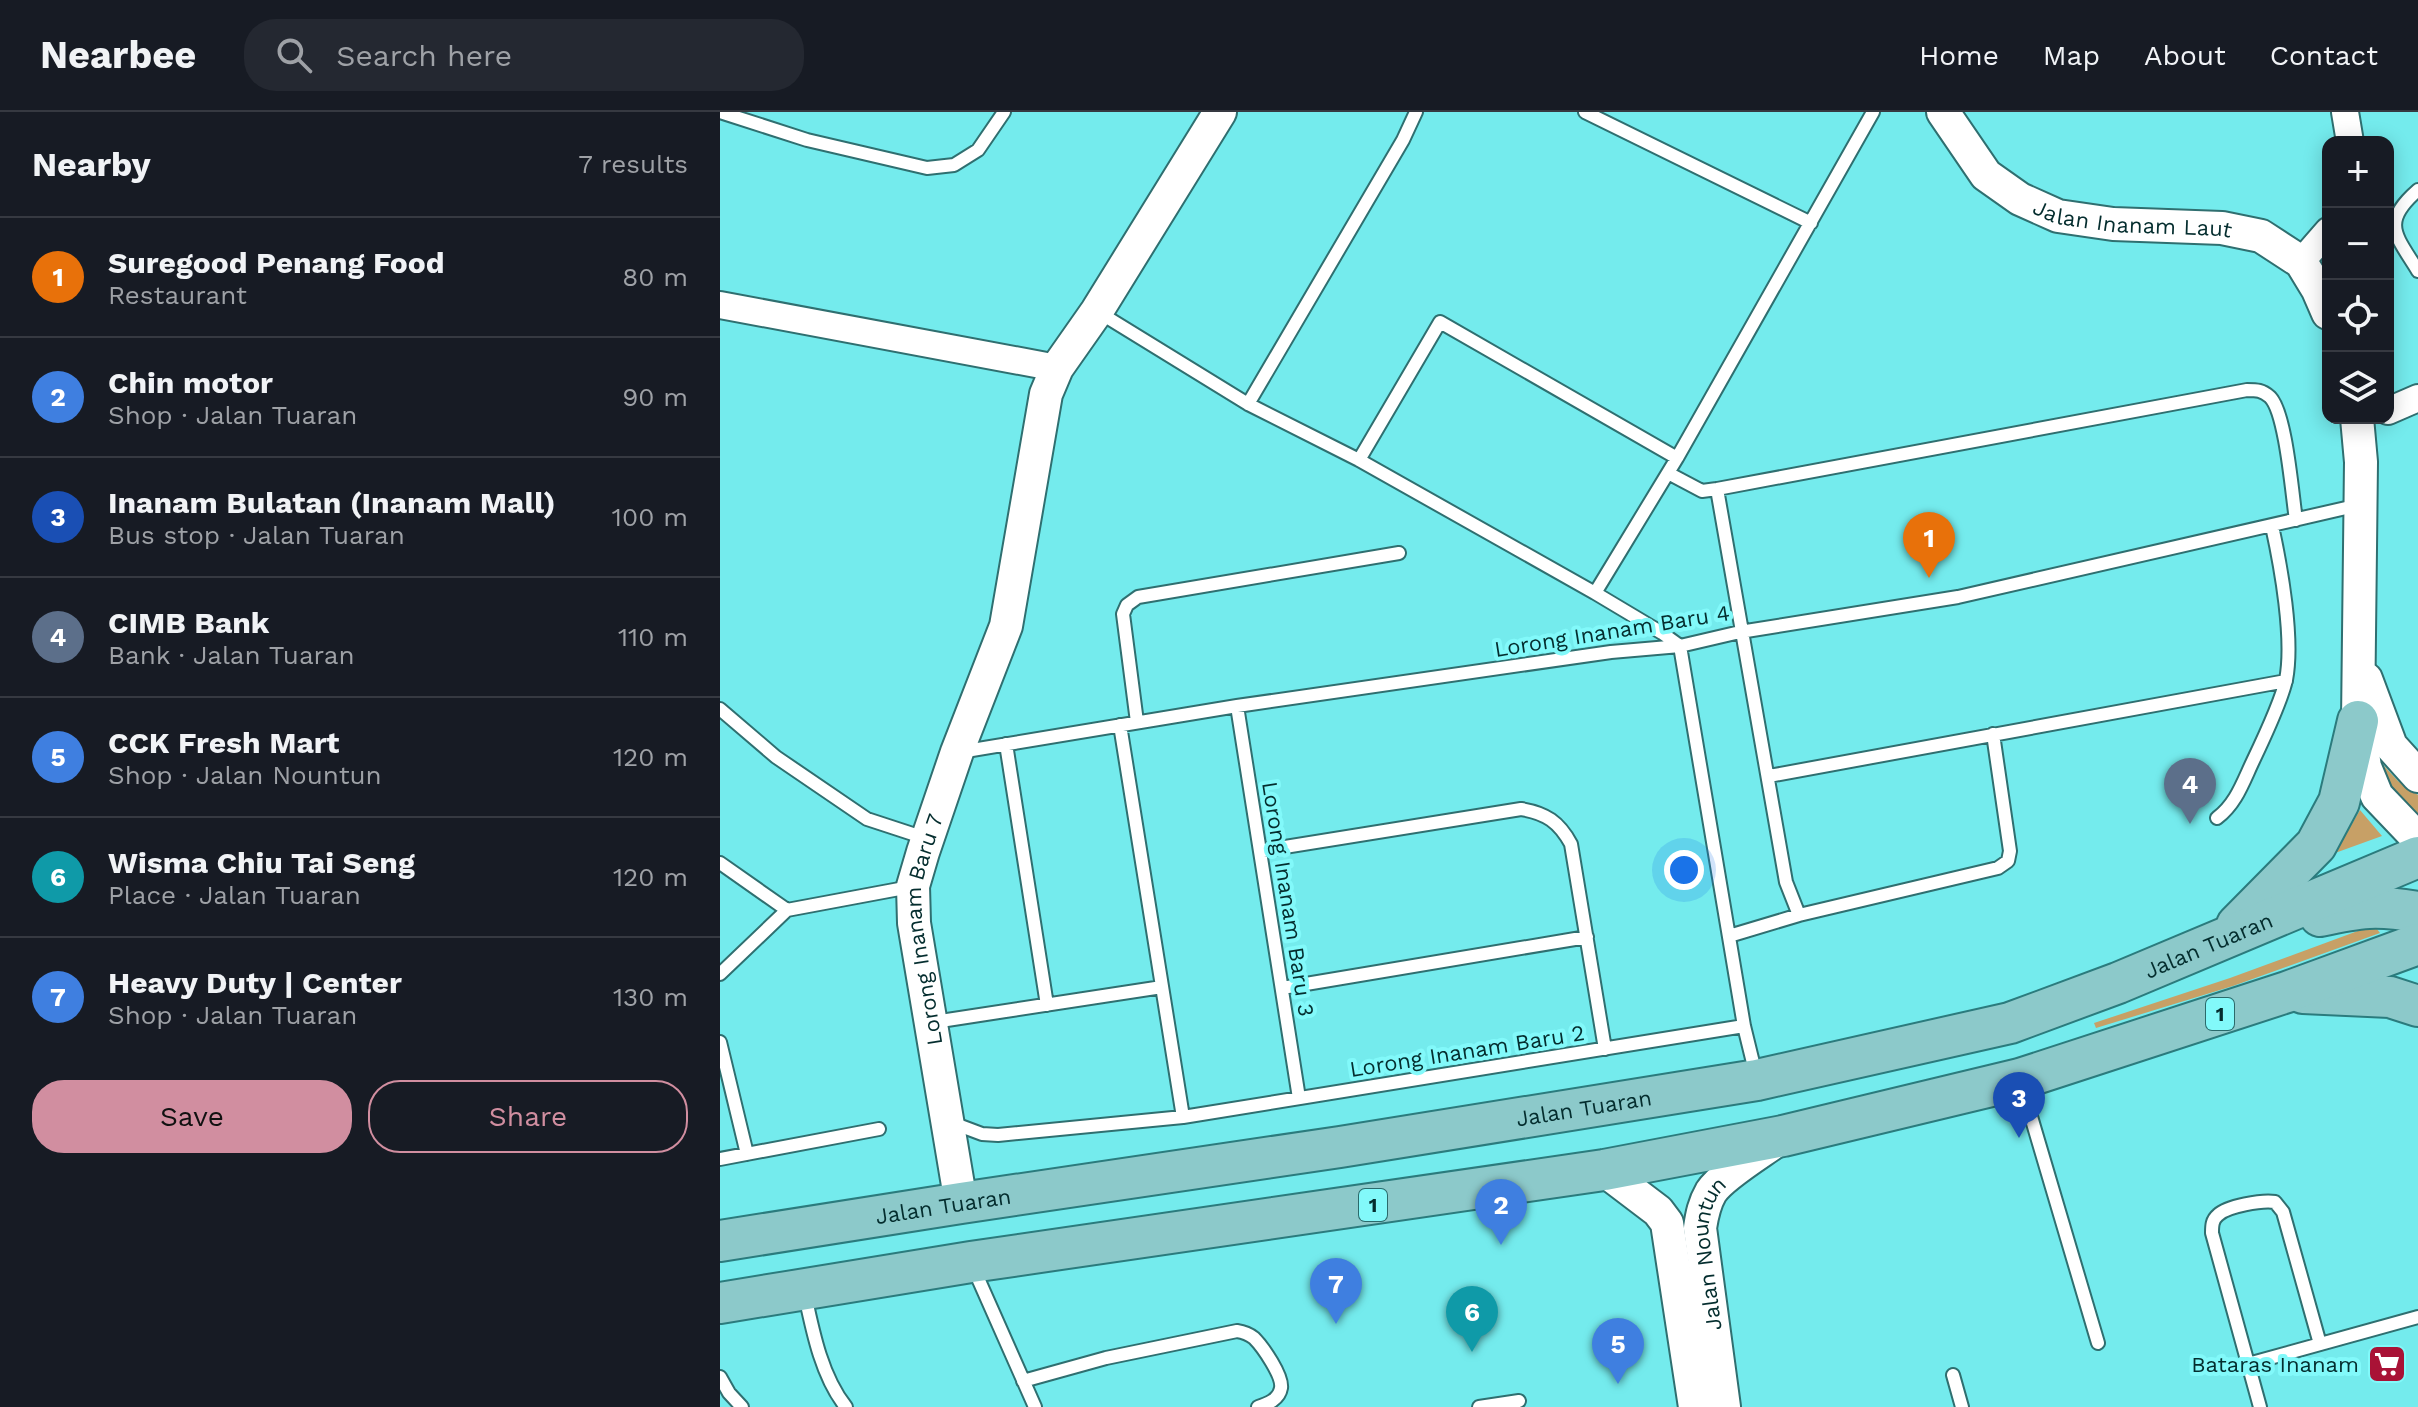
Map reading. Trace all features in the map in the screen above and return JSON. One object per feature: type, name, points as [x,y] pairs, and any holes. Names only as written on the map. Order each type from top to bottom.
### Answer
[{"type":"main road","points":[[2223,940],[2316,845],[2339,802],[2358,721]]},
{"type":"main road","name":"Jalan Tuaran","points":[[720,1241],[1757,1080],[2010,1023],[2118,983],[2418,857]]},
{"type":"main road","points":[[2223,940],[2358,907],[2382,906],[2418,912]]},
{"type":"main road","name":"1","points":[[720,1303],[971,1262],[1604,1170],[1783,1136],[2020,1079],[2287,992],[2418,944]]},
{"type":"main road","points":[[2287,992],[2390,997],[2418,1006]]},
{"type":"street","name":"Lorong Inanam Baru 7","points":[[961,1203],[914,923],[913,886],[957,752],[1006,626],[1046,394],[1057,368],[1097,311],[1220,112]]},
{"type":"street","name":"Jalan Inanam Laut","points":[[1943,112],[1986,175],[2020,199],[2058,216],[2113,224],[2222,228],[2261,236],[2301,262],[2322,299]]},
{"type":"street","points":[[2345,112],[2349,136]]},
{"type":"street","points":[[2301,262],[2322,238]]},
{"type":"street","points":[[720,305],[1057,368]]},
{"type":"street","points":[[2394,408],[2418,398]]},
{"type":"street","points":[[2362,424],[2358,721],[2365,767],[2377,796],[2418,839]]},
{"type":"street","points":[[2358,658],[2391,746],[2418,776]]},
{"type":"street","name":"Jalan Nountun","points":[[1724,1407],[1700,1228],[1702,1210],[1712,1190],[1783,1136]]},
{"type":"street","name":"Jalan Nountun","points":[[1604,1170],[1658,1211],[1667,1223],[1695,1407]]},
{"type":"lane","points":[[720,112],[807,140],[927,168],[954,165],[978,150],[1004,112]]},
{"type":"lane","points":[[1248,404],[1403,140],[1416,112]]},
{"type":"lane","points":[[1585,112],[1811,223]]},
{"type":"lane","points":[[1595,593],[1677,458],[1873,112]]},
{"type":"lane","points":[[2418,190],[2403,204],[2394,219],[2398,239],[2418,271]]},
{"type":"lane","points":[[1097,311],[1248,404],[1359,460],[1595,593],[1680,646],[1744,1026],[1757,1080]]},
{"type":"lane","points":[[1359,460],[1440,322],[1677,458]]},
{"type":"lane","points":[[1668,473],[1702,491],[1717,489],[2260,390],[2271,398],[2280,416],[2296,520]]},
{"type":"lane","points":[[1717,489],[1786,882],[1799,915]]},
{"type":"lane","name":"Lorong Inanam Baru 4","points":[[957,752],[1237,706],[1611,652],[1680,646],[1740,632],[1958,597],[2361,505]]},
{"type":"lane","points":[[2217,818],[2229,809],[2236,798],[2286,681],[2287,646],[2282,585],[2272,526]]},
{"type":"lane","points":[[1137,722],[1123,614],[1127,605],[1138,597],[1399,553]]},
{"type":"lane","points":[[1769,776],[2286,681]]},
{"type":"lane","name":"Lorong Inanam Baru 3","points":[[1237,706],[1299,1098]]},
{"type":"lane","points":[[720,709],[776,757],[867,819],[928,839]]},
{"type":"lane","points":[[1120,725],[1183,1117]]},
{"type":"lane","points":[[1729,936],[1799,915],[1998,868],[2008,861],[2010,851],[1993,734]]},
{"type":"lane","points":[[1006,744],[1047,1005]]},
{"type":"lane","name":"Lorong Inanam Baru 2","points":[[947,1121],[982,1134],[998,1135],[1183,1117],[1605,1049],[1571,844],[1563,829],[1553,820],[1539,812],[1521,809],[1260,851]]},
{"type":"lane","points":[[720,863],[787,910]]},
{"type":"lane","points":[[720,974],[787,910],[913,886]]},
{"type":"lane","points":[[1282,988],[1587,937]]},
{"type":"lane","points":[[930,1022],[1162,987]]},
{"type":"lane","points":[[1605,1049],[1744,1026]]},
{"type":"lane","points":[[720,1042],[747,1154]]},
{"type":"lane","points":[[2020,1079],[2098,1343]]},
{"type":"lane","points":[[720,1159],[879,1129]]},
{"type":"lane","points":[[2260,1407],[2212,1233],[2212,1222],[2219,1212],[2263,1200],[2275,1202],[2283,1212],[2320,1344]]},
{"type":"lane","points":[[971,1262],[1035,1407]]},
{"type":"lane","points":[[804,1288],[815,1342],[838,1397],[846,1407]]},
{"type":"lane","points":[[2248,1364],[2418,1317]]},
{"type":"lane","points":[[1023,1381],[1106,1358],[1237,1331],[1253,1337],[1268,1355],[1281,1381],[1277,1397],[1258,1407]]},
{"type":"lane","points":[[1953,1375],[1962,1407]]},
{"type":"lane","points":[[720,1377],[742,1407]]},
{"type":"lane","points":[[1479,1407],[1519,1401]]},
{"type":"shaded area","points":[[2375,756],[2398,781],[2418,795],[2418,814],[2398,796]]},
{"type":"shaded area","points":[[2360,810],[2382,836],[2335,853]]},
{"type":"shaded area","points":[[2374,925],[2380,933],[2233,986],[2096,1028],[2094,1023],[2230,978]]},
{"type":"place","name":"Suregood Penang Food","points":[[1929,578]]},
{"type":"place","name":"CIMB Bank","points":[[2190,824]]},
{"type":"place","name":"Inanam Bulatan (Inanam Mall)","points":[[2019,1138]]},
{"type":"place","name":"Chin motor","points":[[1501,1245]]},
{"type":"place","name":"Heavy Duty | Center","points":[[1336,1324]]},
{"type":"place","name":"Wisma Chiu Tai Seng","points":[[1472,1352]]},
{"type":"place","name":"Bataras Inanam","points":[[2387,1364]]},
{"type":"place","name":"CCK Fresh Mart","points":[[1618,1384]]}]
